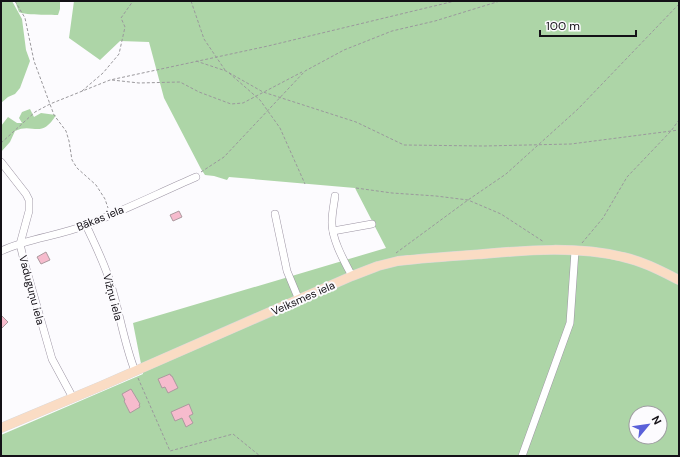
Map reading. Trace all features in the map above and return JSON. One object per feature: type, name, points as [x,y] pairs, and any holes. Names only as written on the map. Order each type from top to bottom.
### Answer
[{"type":"main road","name":"Veiksmes iela","points":[[1,428],[352,276],[378,266],[404,260],[539,250],[574,251],[623,257],[646,265],[679,280]]},
{"type":"street","name":"Vaduguņu iela","points":[[1,162],[29,200],[29,211],[20,244],[52,359],[73,398]]},
{"type":"street","name":"Bākas iela","points":[[1,251],[86,225],[196,177]]},
{"type":"street","points":[[335,196],[331,222],[337,244],[352,276]]},
{"type":"street","points":[[275,214],[287,271],[299,300]]},
{"type":"street","points":[[333,231],[372,224]]},
{"type":"street","name":"Vižņu iela","points":[[86,225],[110,283],[127,350],[135,371]]},
{"type":"street","points":[[522,456],[570,323],[574,251]]},
{"type":"path","points":[[15,1],[25,18],[34,61],[54,115],[66,131],[72,160],[77,168],[96,185],[106,199],[109,215]]},
{"type":"path","points":[[80,93],[103,73],[119,54],[125,27],[121,18],[133,1]]},
{"type":"path","points":[[190,1],[204,39],[216,57],[226,70],[255,96],[280,128],[305,184]]},
{"type":"path","points":[[1,143],[35,112],[50,104],[110,80],[268,46],[455,1]]},
{"type":"path","points":[[110,80],[139,83],[180,82],[199,92],[231,104],[243,102],[344,50],[392,31],[435,21],[500,1]]},
{"type":"path","points":[[391,257],[506,174],[578,109],[679,4]]},
{"type":"path","points":[[196,62],[226,70],[263,92],[356,122],[404,145],[571,144],[679,130]]},
{"type":"path","points":[[196,177],[224,157],[304,71]]},
{"type":"path","points":[[574,251],[603,218],[627,177],[671,131],[679,120]]},
{"type":"path","points":[[356,188],[468,200],[501,214],[544,242]]},
{"type":"path","points":[[135,371],[170,451],[233,434],[260,456]]},
{"type":"green space","points":[[1,1],[12,1],[22,19],[26,50],[30,61],[20,88],[15,94],[8,97],[1,103]]},
{"type":"green space","points":[[15,1],[60,1],[60,9],[58,15],[23,13],[19,12]]},
{"type":"green space","points":[[74,1],[679,1],[679,456],[1,456],[1,435],[143,374],[133,323],[386,248],[355,188],[229,177],[227,180],[205,175],[164,98],[149,42],[120,41],[100,60],[69,38]]},
{"type":"green space","points":[[30,109],[34,117],[41,113],[56,115],[46,127],[41,129],[27,128],[15,131],[10,142],[1,152],[1,126],[8,117],[17,123],[22,123],[19,118],[22,112]]},
{"type":"building","points":[[179,211],[182,217],[173,221],[170,215]]},
{"type":"building","points":[[46,252],[50,260],[41,264],[37,257]]},
{"type":"building","points":[[1,315],[8,322],[1,329]]},
{"type":"building","points":[[170,374],[178,388],[168,393],[165,387],[162,388],[158,379]]},
{"type":"building","points":[[131,389],[140,404],[140,407],[130,413],[122,394]]},
{"type":"building","points":[[189,404],[193,414],[189,416],[193,423],[186,427],[182,418],[175,421],[171,412]]}]
